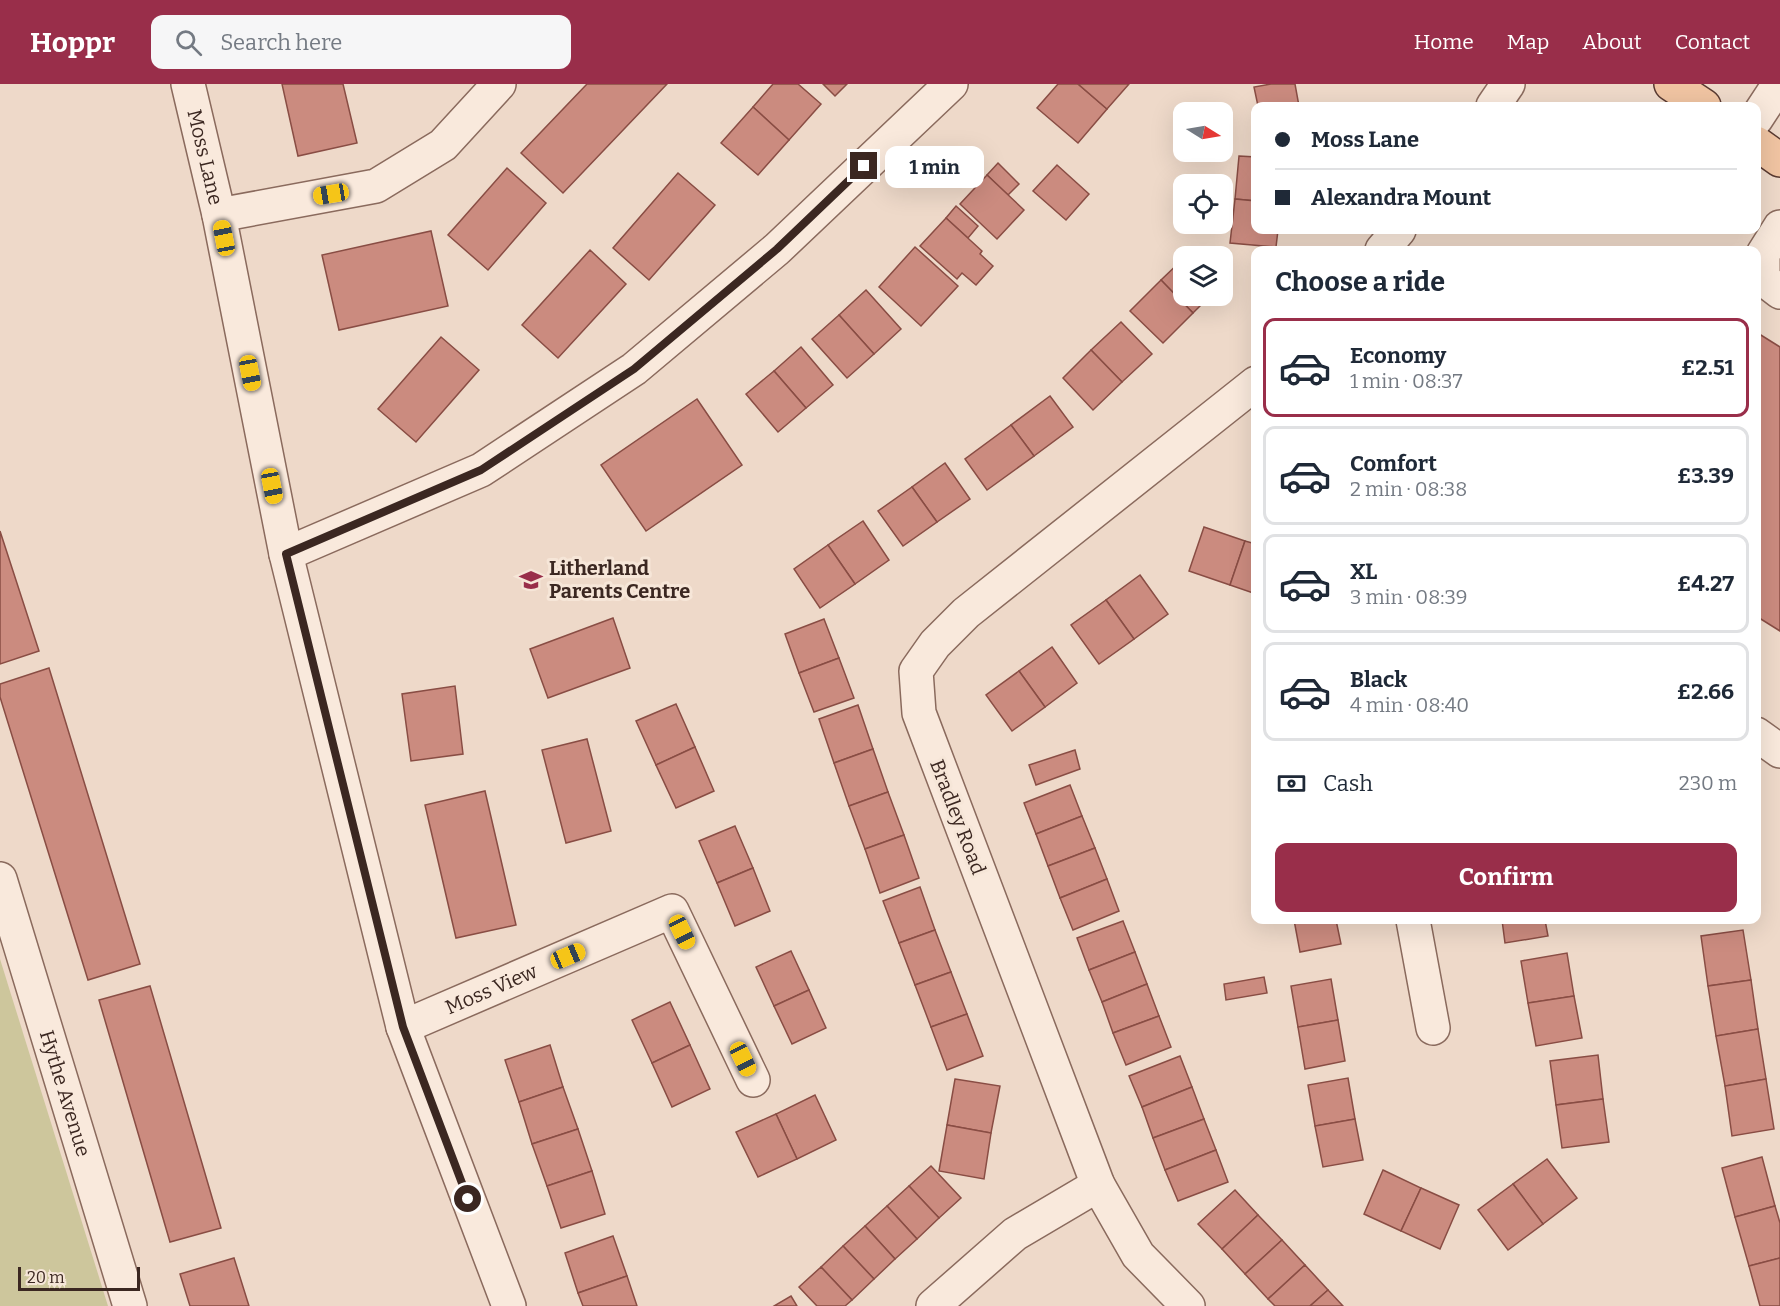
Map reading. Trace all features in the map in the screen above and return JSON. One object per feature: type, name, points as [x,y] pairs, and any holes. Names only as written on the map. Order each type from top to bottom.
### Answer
[{"type":"main road","points":[[1671,84],[1698,102]]},
{"type":"main road","points":[[1761,146],[1780,160]]},
{"type":"street","name":"Moss Lane","points":[[188,84],[219,215],[286,554],[403,1027],[509,1306]]},
{"type":"street","points":[[219,215],[376,186],[443,145],[499,84]]},
{"type":"street","points":[[286,554],[481,470],[634,369],[777,249],[951,84]]},
{"type":"street","points":[[1496,102],[1508,84]]},
{"type":"street","points":[[1761,111],[1779,84]]},
{"type":"street","points":[[1780,227],[1763,254],[1763,279],[1780,292]]},
{"type":"street","points":[[1385,246],[1396,234]]},
{"type":"street","name":"Bradley Road","points":[[1188,1306],[1138,1255],[1098,1185],[919,713],[916,671],[935,644],[966,613],[1251,387]]},
{"type":"street","points":[[1761,738],[1780,751]]},
{"type":"street","name":"Hythe Avenue","points":[[0,879],[130,1306]]},
{"type":"street","name":"Moss View","points":[[403,1027],[672,911],[753,1080]]},
{"type":"street","points":[[1414,924],[1433,1028]]},
{"type":"street","points":[[933,1306],[1016,1234],[1098,1185]]},
{"type":"shaded area","points":[[0,959],[108,1306],[0,1306]]},
{"type":"building","points":[[282,84],[343,84],[357,143],[298,156]]},
{"type":"building","points":[[587,84],[667,84],[563,193],[521,153]]},
{"type":"building","points":[[773,84],[798,84],[821,104],[789,140],[753,107]]},
{"type":"building","points":[[823,84],[847,84],[835,96]]},
{"type":"building","points":[[1058,84],[1078,84],[1107,109],[1078,143],[1037,108]]},
{"type":"building","points":[[1078,84],[1129,84],[1107,109]]},
{"type":"building","points":[[1295,84],[1298,102],[1257,102],[1254,87]]},
{"type":"building","points":[[753,107],[789,140],[758,175],[721,143]]},
{"type":"building","points":[[1239,156],[1251,157],[1251,201],[1235,199]]},
{"type":"building","points":[[998,163],[1019,184],[1008,195],[987,175]]},
{"type":"building","points":[[1057,165],[1089,194],[1066,220],[1033,191]]},
{"type":"building","points":[[507,168],[546,203],[488,270],[448,235]]},
{"type":"building","points":[[678,173],[715,205],[649,280],[613,248]]},
{"type":"building","points":[[987,175],[1024,210],[997,239],[960,204]]},
{"type":"building","points":[[1235,199],[1251,201],[1251,234],[1278,234],[1276,246],[1230,243],[1231,234],[1233,234]]},
{"type":"building","points":[[956,206],[978,226],[968,238],[946,218]]},
{"type":"building","points":[[946,218],[982,251],[980,254],[993,266],[976,285],[962,273],[957,279],[920,246]]},
{"type":"building","points":[[431,231],[448,306],[339,330],[322,255]]},
{"type":"building","points":[[915,247],[958,286],[921,326],[879,287]]},
{"type":"building","points":[[590,250],[626,284],[558,358],[522,325]]},
{"type":"building","points":[[1173,269],[1173,292],[1161,280]]},
{"type":"building","points":[[1161,280],[1173,292],[1173,306],[1186,306],[1193,313],[1163,343],[1130,311]]},
{"type":"building","points":[[866,290],[901,329],[874,354],[839,315]]},
{"type":"building","points":[[1186,306],[1200,306],[1193,313]]},
{"type":"building","points":[[839,315],[874,354],[847,378],[812,339]]},
{"type":"building","points":[[1121,322],[1152,354],[1122,382],[1091,350]]},
{"type":"building","points":[[1761,335],[1780,347],[1780,631],[1761,619]]},
{"type":"building","points":[[441,337],[479,370],[416,442],[378,409]]},
{"type":"building","points":[[801,347],[833,385],[806,408],[774,371]]},
{"type":"building","points":[[1091,350],[1122,382],[1093,410],[1063,378]]},
{"type":"building","points":[[774,371],[806,408],[778,432],[746,394]]},
{"type":"building","points":[[1050,396],[1073,427],[1034,456],[1011,425]]},
{"type":"building","points":[[697,399],[742,465],[646,531],[601,465]]},
{"type":"building","points":[[1011,425],[1034,456],[987,490],[965,459]]},
{"type":"building","points":[[945,463],[970,499],[937,522],[912,487]]},
{"type":"building","points":[[912,487],[937,522],[903,546],[878,511]]},
{"type":"building","points":[[863,521],[889,560],[855,584],[828,545]]},
{"type":"building","points":[[1204,527],[1245,541],[1230,585],[1189,571]]},
{"type":"building","points":[[0,531],[39,651],[0,664]]},
{"type":"building","points":[[1245,541],[1251,543],[1251,592],[1230,585]]},
{"type":"building","points":[[828,545],[855,584],[820,608],[794,569]]},
{"type":"building","points":[[1140,575],[1168,614],[1134,639],[1106,600]]},
{"type":"building","points":[[1106,600],[1134,639],[1099,664],[1071,625]]},
{"type":"building","points":[[613,618],[630,668],[548,698],[530,649]]},
{"type":"building","points":[[824,619],[839,658],[799,673],[785,634]]},
{"type":"building","points":[[1052,647],[1077,683],[1045,707],[1019,671]]},
{"type":"building","points":[[839,658],[854,698],[814,712],[799,673]]},
{"type":"building","points":[[49,668],[140,964],[88,980],[0,697],[0,684]]},
{"type":"building","points":[[1019,671],[1045,707],[1012,731],[986,695]]},
{"type":"building","points":[[455,686],[463,754],[411,761],[402,694]]},
{"type":"building","points":[[676,704],[695,747],[656,765],[636,721]]},
{"type":"building","points":[[858,705],[873,749],[834,763],[819,719]]},
{"type":"building","points":[[587,739],[611,831],[566,843],[542,750]]},
{"type":"building","points":[[695,747],[714,791],[676,808],[656,765]]},
{"type":"building","points":[[873,749],[888,792],[849,806],[834,763]]},
{"type":"building","points":[[1075,750],[1080,769],[1036,785],[1029,765]]},
{"type":"building","points":[[1070,785],[1082,816],[1036,834],[1024,803]]},
{"type":"building","points":[[485,791],[516,925],[456,938],[425,805]]},
{"type":"building","points":[[888,792],[904,835],[865,849],[849,806]]},
{"type":"building","points":[[1082,816],[1095,848],[1048,866],[1036,834]]},
{"type":"building","points":[[735,826],[753,868],[717,883],[699,841]]},
{"type":"building","points":[[904,835],[919,878],[880,893],[865,849]]},
{"type":"building","points":[[1095,848],[1107,879],[1060,898],[1048,866]]},
{"type":"building","points":[[753,868],[770,911],[735,926],[717,883]]},
{"type":"building","points":[[1107,879],[1119,911],[1073,930],[1060,898]]},
{"type":"building","points":[[920,887],[935,930],[899,943],[883,901]]},
{"type":"building","points":[[1123,921],[1135,952],[1089,970],[1077,938]]},
{"type":"building","points":[[1295,924],[1337,924],[1341,944],[1300,952]]},
{"type":"building","points":[[1503,924],[1546,924],[1548,936],[1505,943]]},
{"type":"building","points":[[935,930],[951,972],[915,985],[899,943]]},
{"type":"building","points":[[1743,930],[1751,980],[1708,986],[1701,936]]},
{"type":"building","points":[[791,951],[809,990],[774,1006],[756,967]]},
{"type":"building","points":[[1135,952],[1147,984],[1102,1002],[1089,970]]},
{"type":"building","points":[[1567,953],[1574,996],[1528,1003],[1521,961]]},
{"type":"building","points":[[951,972],[967,1014],[931,1027],[915,985]]},
{"type":"building","points":[[1264,977],[1267,993],[1226,1000],[1224,984]]},
{"type":"building","points":[[1331,979],[1338,1020],[1298,1027],[1291,986]]},
{"type":"building","points":[[1751,980],[1758,1029],[1716,1036],[1708,986]]},
{"type":"building","points":[[1147,984],[1159,1016],[1113,1033],[1102,1002]]},
{"type":"building","points":[[150,986],[221,1228],[170,1242],[99,1000]]},
{"type":"building","points":[[809,990],[826,1028],[792,1044],[774,1006]]},
{"type":"building","points":[[1574,996],[1582,1038],[1536,1046],[1528,1003]]},
{"type":"building","points":[[670,1002],[690,1045],[652,1063],[632,1020]]},
{"type":"building","points":[[967,1014],[983,1056],[947,1070],[931,1027]]},
{"type":"building","points":[[1159,1016],[1171,1047],[1126,1065],[1113,1033]]},
{"type":"building","points":[[1338,1020],[1345,1061],[1305,1069],[1298,1027]]},
{"type":"building","points":[[1758,1029],[1766,1079],[1725,1086],[1716,1036]]},
{"type":"building","points":[[550,1045],[563,1087],[519,1102],[505,1060]]},
{"type":"building","points":[[690,1045],[710,1089],[672,1107],[652,1063]]},
{"type":"building","points":[[1598,1055],[1603,1099],[1556,1105],[1550,1061]]},
{"type":"building","points":[[1180,1056],[1192,1087],[1142,1107],[1129,1076]]},
{"type":"building","points":[[1348,1078],[1355,1119],[1315,1126],[1308,1085]]},
{"type":"building","points":[[955,1079],[1000,1086],[991,1133],[947,1125]]},
{"type":"building","points":[[1766,1079],[1774,1129],[1732,1136],[1725,1086]]},
{"type":"building","points":[[563,1087],[578,1129],[532,1144],[519,1102]]},
{"type":"building","points":[[1192,1087],[1204,1119],[1153,1138],[1142,1107]]},
{"type":"building","points":[[815,1095],[836,1140],[797,1159],[776,1114]]},
{"type":"building","points":[[1603,1099],[1609,1142],[1562,1148],[1556,1105]]},
{"type":"building","points":[[776,1114],[797,1159],[758,1177],[736,1132]]},
{"type":"building","points":[[1204,1119],[1216,1150],[1165,1170],[1153,1138]]},
{"type":"building","points":[[1355,1119],[1363,1160],[1323,1167],[1315,1126]]},
{"type":"building","points":[[947,1125],[991,1133],[984,1179],[939,1171]]},
{"type":"building","points":[[578,1129],[592,1171],[547,1186],[532,1144]]},
{"type":"building","points":[[1216,1150],[1228,1182],[1178,1201],[1165,1170]]},
{"type":"building","points":[[1762,1157],[1775,1206],[1735,1217],[1722,1168]]},
{"type":"building","points":[[1547,1159],[1577,1198],[1543,1224],[1513,1184]]},
{"type":"building","points":[[931,1166],[961,1198],[939,1218],[909,1186]]},
{"type":"building","points":[[1383,1170],[1421,1188],[1401,1231],[1364,1214]]},
{"type":"building","points":[[592,1171],[605,1214],[561,1228],[547,1186]]},
{"type":"building","points":[[1513,1184],[1543,1224],[1508,1250],[1478,1210]]},
{"type":"building","points":[[909,1186],[939,1218],[917,1239],[887,1206]]},
{"type":"building","points":[[1421,1188],[1459,1205],[1440,1249],[1401,1231]]},
{"type":"building","points":[[1235,1190],[1258,1215],[1222,1249],[1198,1224]]},
{"type":"building","points":[[887,1206],[917,1239],[895,1259],[865,1226]]},
{"type":"building","points":[[1775,1206],[1780,1223],[1780,1258],[1749,1266],[1735,1217]]},
{"type":"building","points":[[1258,1215],[1282,1240],[1245,1274],[1222,1249]]},
{"type":"building","points":[[865,1226],[895,1259],[874,1279],[843,1246]]},
{"type":"building","points":[[613,1236],[627,1276],[578,1293],[565,1253]]},
{"type":"building","points":[[1282,1240],[1305,1265],[1268,1299],[1245,1274]]},
{"type":"building","points":[[843,1246],[874,1279],[852,1300],[821,1267]]},
{"type":"building","points":[[234,1258],[249,1306],[190,1306],[180,1274]]},
{"type":"building","points":[[1780,1258],[1780,1306],[1760,1306],[1749,1266]]},
{"type":"building","points":[[1305,1265],[1328,1290],[1310,1306],[1275,1306],[1268,1299]]},
{"type":"building","points":[[821,1267],[852,1300],[845,1306],[817,1306],[799,1287]]},
{"type":"building","points":[[627,1276],[637,1306],[583,1306],[578,1293]]},
{"type":"building","points":[[1328,1290],[1343,1306],[1310,1306]]},
{"type":"building","points":[[791,1296],[797,1306],[774,1306]]},
{"type":"place","name":"Litherland Parents Centre","points":[[531,580]]},
{"type":"route","points":[[468,1199],[403,1027],[286,554],[481,470],[634,369],[777,249],[864,166]]}]
